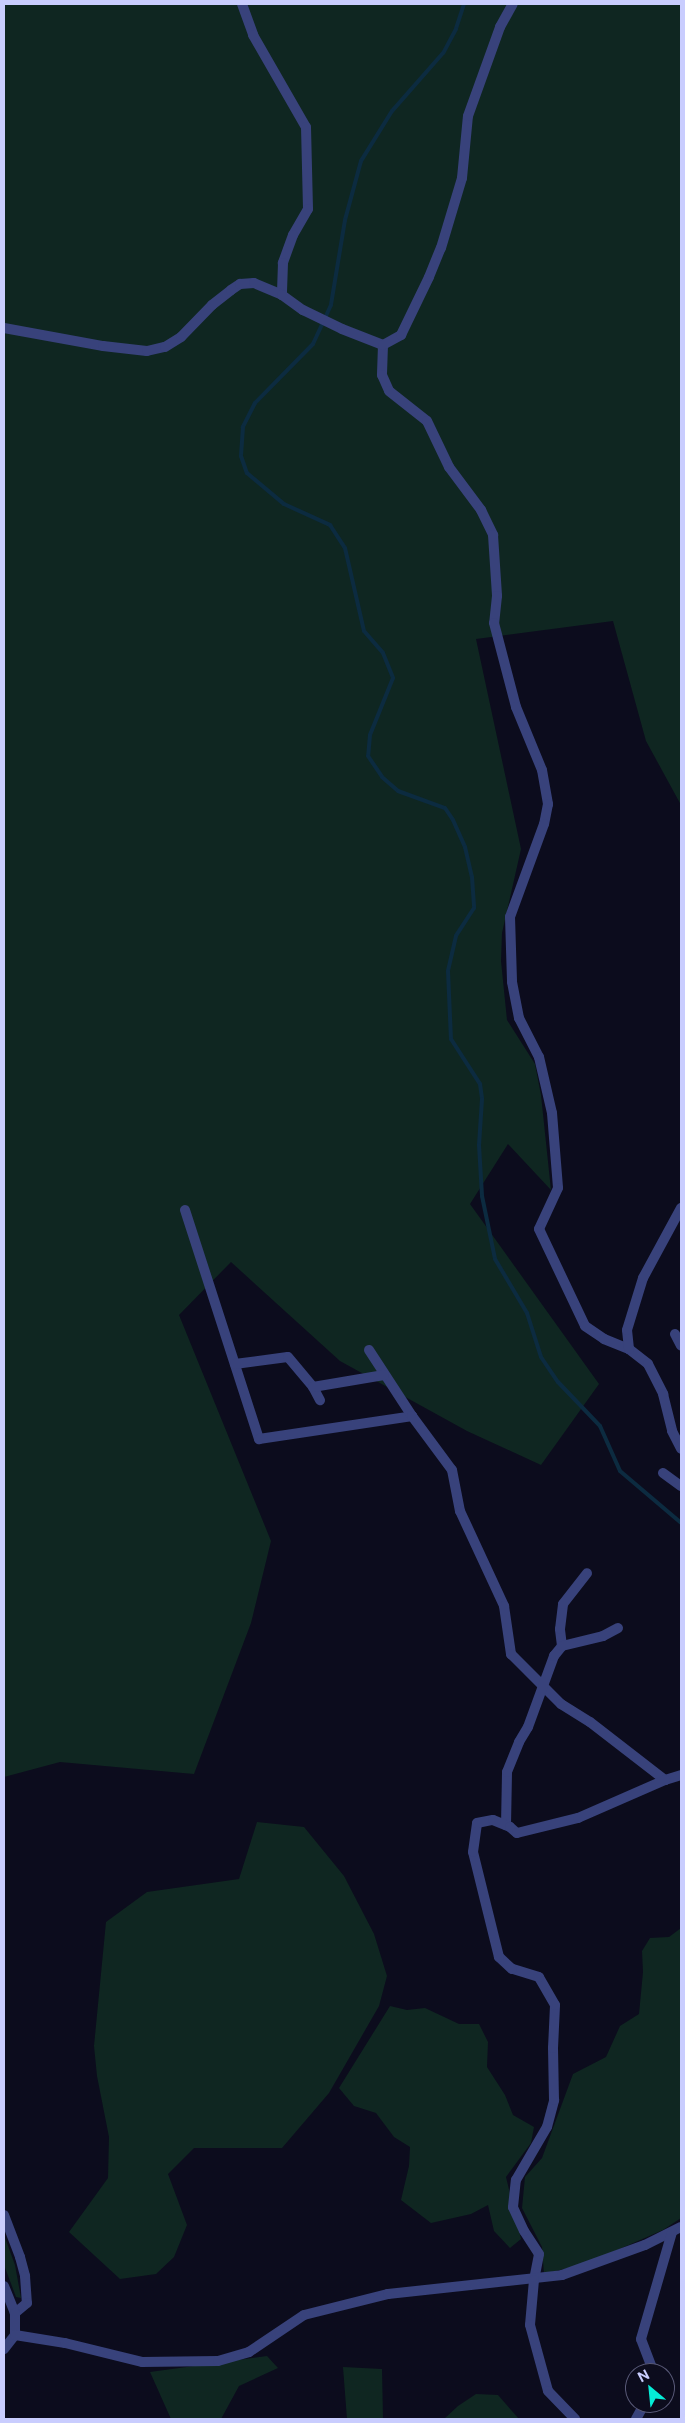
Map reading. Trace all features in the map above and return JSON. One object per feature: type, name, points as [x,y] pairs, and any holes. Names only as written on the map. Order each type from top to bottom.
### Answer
[{"type":"street","points":[[242,4],[253,35],[306,127],[308,209],[293,235],[283,263],[282,295]]},
{"type":"street","points":[[4,328],[103,346],[148,351],[165,348],[181,337],[212,305],[240,284],[254,283],[282,295],[303,310],[342,329],[382,344],[401,335],[435,262],[462,178],[468,116],[500,27],[513,4]]},
{"type":"street","points":[[382,344],[382,374],[389,391],[427,421],[449,467],[481,510],[493,535],[497,596],[494,623],[516,707],[542,770],[548,804],[533,857],[510,917],[512,982],[520,1018],[539,1056],[552,1113],[558,1188],[539,1229],[584,1326],[604,1339],[629,1349],[648,1364],[663,1394],[672,1431],[681,1449]]},
{"type":"street","points":[[629,1349],[627,1330],[643,1278],[681,1208]]},
{"type":"street","points":[[185,1210],[259,1438],[412,1416]]},
{"type":"street","points":[[675,1334],[681,1346]]},
{"type":"street","points":[[369,1350],[412,1416],[452,1470],[460,1511],[504,1606],[511,1654],[561,1704],[590,1722],[665,1780]]},
{"type":"street","points":[[235,1364],[288,1356],[313,1387],[320,1400]]},
{"type":"street","points":[[313,1387],[384,1375]]},
{"type":"street","points":[[672,1431],[681,1425]]},
{"type":"street","points":[[663,1473],[681,1486]]},
{"type":"street","points":[[562,1646],[560,1629],[563,1604],[587,1573]]},
{"type":"street","points":[[506,1825],[507,1772],[519,1742],[528,1727],[554,1656],[562,1646],[603,1636],[618,1628]]},
{"type":"street","points":[[575,2419],[548,2391],[530,2325],[534,2280],[539,2254],[524,2231],[513,2207],[516,2180],[547,2127],[554,2100],[553,2048],[555,2005],[539,1977],[512,1969],[499,1957],[473,1852],[477,1823],[493,1820],[506,1825],[517,1833],[578,1818],[665,1780],[681,1775]]},
{"type":"street","points":[[4,2215],[20,2256],[25,2276],[28,2303],[15,2313]]},
{"type":"street","points":[[15,2335],[65,2343],[142,2362],[218,2361],[249,2352],[274,2337],[291,2322],[325,2309],[388,2294],[534,2280],[562,2275],[645,2245],[677,2229]]},
{"type":"street","points":[[650,2363],[641,2339],[677,2229]]},
{"type":"street","points":[[4,2286],[15,2313],[15,2335],[4,2349]]},
{"type":"green space","points":[[4,4],[681,4],[681,805],[646,741],[613,621],[476,639],[521,849],[502,933],[501,961],[507,1020],[535,1064],[541,1095],[551,1190],[508,1144],[470,1204],[599,1384],[541,1465],[467,1431],[340,1361],[231,1262],[179,1315],[271,1541],[251,1623],[194,1774],[60,1762],[4,1777]]},
{"type":"green space","points":[[257,1822],[304,1827],[344,1876],[374,1934],[387,1976],[379,2006],[329,2093],[282,2148],[194,2148],[168,2174],[187,2225],[174,2257],[156,2274],[120,2279],[69,2232],[108,2178],[109,2137],[97,2076],[94,2046],[106,1922],[147,1892],[239,1879]]},
{"type":"green space","points":[[681,1928],[681,2218],[663,2230],[615,2251],[580,2265],[544,2274],[542,2247],[522,2208],[525,2177],[542,2158],[573,2074],[606,2057],[620,2026],[639,2014],[643,1972],[642,1951],[650,1938],[669,1937]]},
{"type":"green space","points":[[390,2006],[407,2010],[425,2008],[459,2024],[479,2024],[488,2042],[487,2067],[505,2095],[513,2115],[534,2127],[531,2143],[506,2177],[521,2239],[510,2248],[494,2231],[488,2205],[471,2214],[431,2223],[401,2200],[409,2166],[410,2147],[394,2137],[376,2113],[354,2106],[339,2088]]},
{"type":"green space","points":[[4,2235],[15,2265],[21,2298],[16,2297],[4,2265]]},
{"type":"green space","points":[[267,2356],[278,2368],[239,2386],[221,2419],[171,2419],[150,2372]]},
{"type":"green space","points":[[343,2367],[382,2369],[383,2419],[347,2419]]},
{"type":"green space","points":[[476,2394],[498,2395],[519,2419],[444,2419],[458,2406]]},
{"type":"waterway","points":[[464,4],[456,29],[443,53],[392,111],[361,161],[345,220],[331,305],[313,344],[255,403],[243,427],[241,456],[247,473],[284,504],[330,525],[345,548],[364,631],[383,653],[393,678],[370,735],[368,756],[382,777],[398,791],[445,808],[453,820],[465,847],[472,877],[474,908],[456,936],[448,971],[451,1039],[480,1084],[482,1099],[479,1145],[482,1196],[495,1259],[527,1313],[541,1357],[558,1382],[600,1426],[620,1471],[681,1523]]}]
